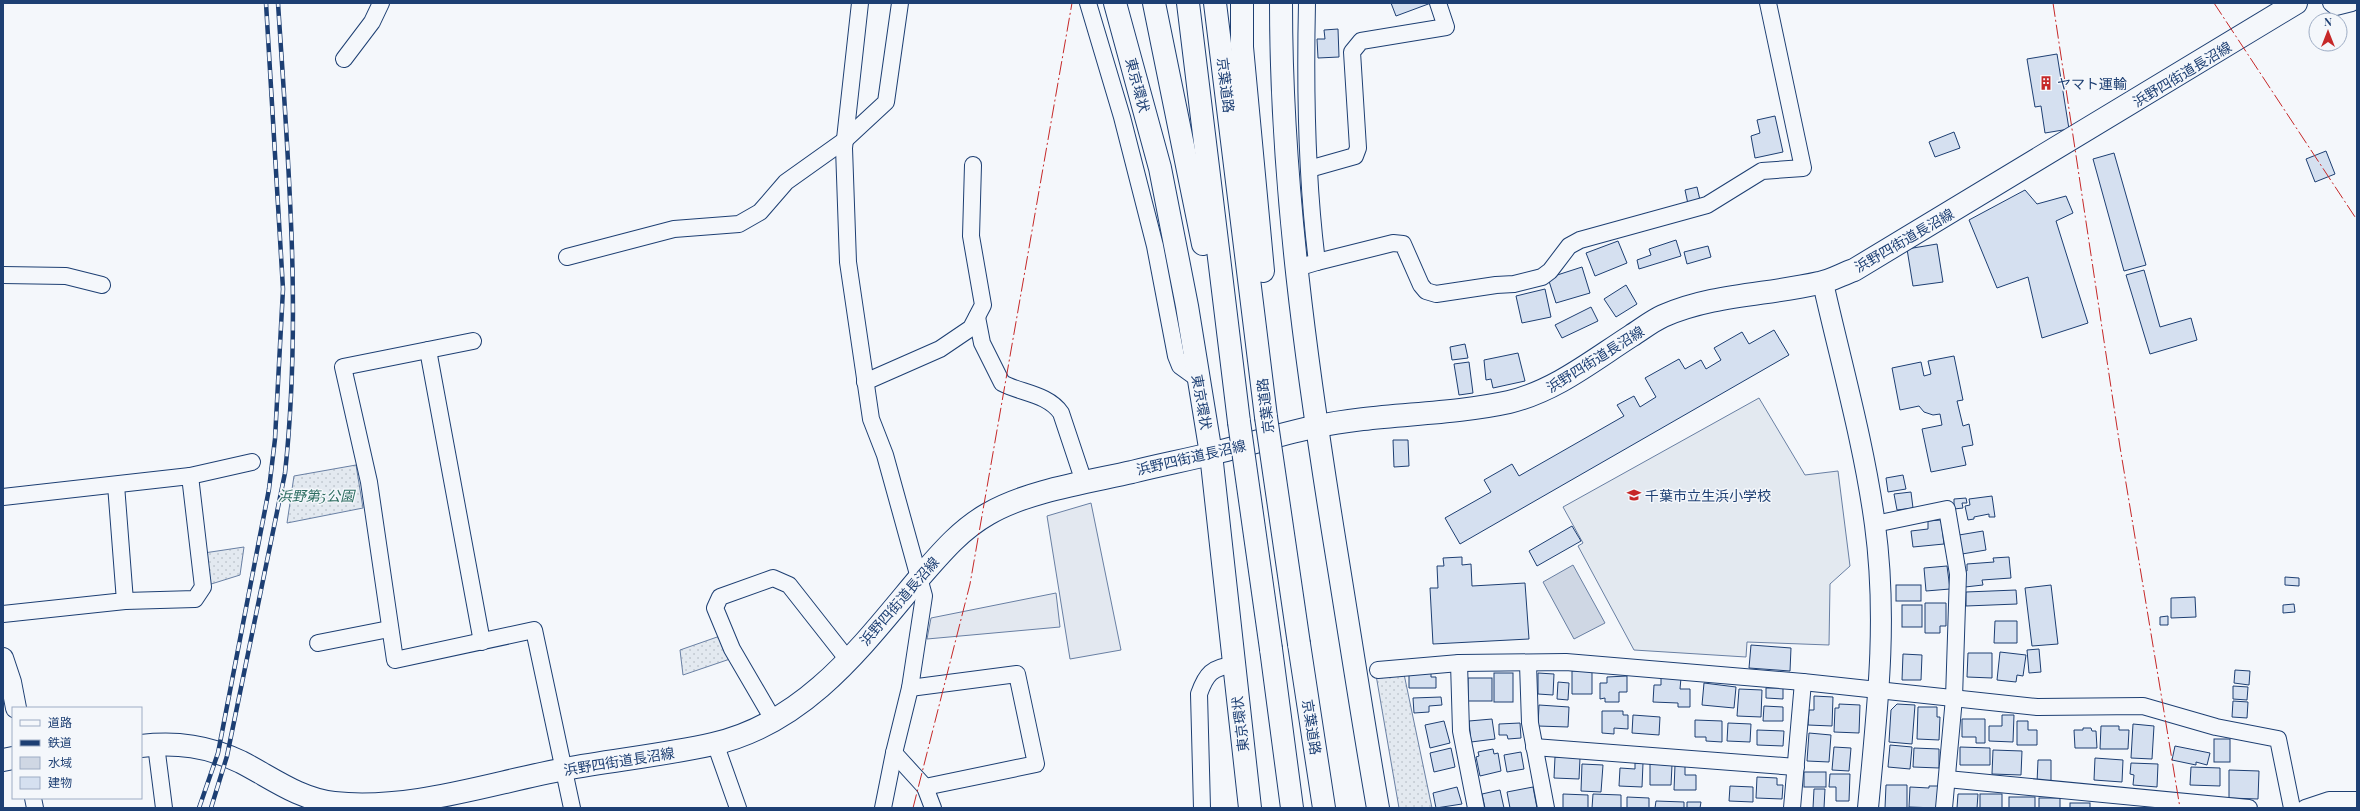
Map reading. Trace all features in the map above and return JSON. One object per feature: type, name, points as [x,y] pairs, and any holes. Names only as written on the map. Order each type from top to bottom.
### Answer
[{"type":"main road","name":"東京環状","points":[[1115,3],[1160,168],[1187,306],[1211,454],[1250,808]]},
{"type":"main road","points":[[1154,3],[1214,298],[1228,338]]},
{"type":"main road","name":"京葉道路","points":[[1188,3],[1228,338],[1292,808]]},
{"type":"main road","name":"京葉道路","points":[[1215,3],[1266,417],[1324,808]]},
{"type":"main road","points":[[1242,3],[1242,47],[1269,336],[1262,375]]},
{"type":"main road","points":[[1281,3],[1281,48],[1296,267],[1315,426],[1378,808]]},
{"type":"main road","name":"浜野四街道長沼線","points":[[148,745],[178,743],[197,746],[235,759],[311,803],[340,804],[378,803],[424,798],[564,769],[715,743],[756,731],[774,721],[810,696],[848,660],[947,545],[968,528],[992,512],[1019,500],[1084,482],[1211,454],[1315,426],[1496,404],[1538,394],[1661,317],[1694,306],[1729,297],[1823,283],[1854,270],[1883,253],[2296,3]]},
{"type":"street","points":[[344,59],[372,22],[381,3]]},
{"type":"street","points":[[860,3],[845,140],[848,262],[871,419],[885,455],[920,577],[924,596],[910,688],[894,753],[883,808]]},
{"type":"street","points":[[567,257],[674,229],[739,224],[760,212],[786,182],[845,140],[886,102],[900,3]]},
{"type":"street","points":[[1088,3],[1122,117],[1155,246],[1176,356],[1180,366],[1198,379]]},
{"type":"street","points":[[1307,3],[1306,104],[1311,214],[1317,262]]},
{"type":"street","points":[[1309,169],[1355,156],[1358,148],[1352,52],[1356,46],[1362,41],[1446,27],[1438,3]]},
{"type":"street","points":[[1296,267],[1393,244],[1403,244],[1421,285],[1426,291],[1436,294],[1496,285],[1514,284],[1542,277],[1550,270],[1569,246],[1580,240],[1707,205],[1762,171],[1803,168],[1768,3]]},
{"type":"street","points":[[2331,3],[2336,7],[2352,3]]},
{"type":"street","points":[[865,382],[940,349],[971,328],[983,305],[971,236],[973,165]]},
{"type":"street","points":[[3,275],[66,276],[102,285]]},
{"type":"street","points":[[1823,283],[1858,435],[1875,524],[1881,607],[1882,648],[1868,808]]},
{"type":"street","points":[[977,317],[982,343],[1002,383],[1056,405],[1061,413],[1084,482]]},
{"type":"street","points":[[473,341],[343,367],[369,482],[389,629],[395,660],[534,630],[572,808]]},
{"type":"street","points":[[428,350],[482,642]]},
{"type":"street","points":[[3,497],[190,476],[252,462]]},
{"type":"street","points":[[3,614],[125,601],[195,599],[203,587],[190,476]]},
{"type":"street","points":[[116,485],[125,601]]},
{"type":"street","points":[[1875,524],[1947,509],[1958,574],[1954,698],[1944,808]]},
{"type":"street","points":[[774,721],[732,648],[716,608],[720,597],[774,578],[789,584],[848,660]]},
{"type":"street","points":[[318,643],[389,629]]},
{"type":"street","points":[[3,658],[11,682],[16,707]]},
{"type":"street","points":[[1378,670],[1459,663],[1528,664],[1566,662],[1803,682],[2037,707],[2143,706],[2216,727],[2278,739],[2292,808]]},
{"type":"street","points":[[1459,663],[1461,730],[1476,808]]},
{"type":"street","points":[[1528,664],[1530,723],[1546,808]]},
{"type":"street","points":[[1202,808],[1199,694],[1204,680],[1211,672],[1219,666],[1234,665]]},
{"type":"street","points":[[910,688],[1017,674],[1036,764],[925,787]]},
{"type":"street","points":[[1792,808],[1803,682]]},
{"type":"street","points":[[715,743],[738,808]]},
{"type":"street","points":[[148,745],[164,808]]},
{"type":"street","points":[[1534,747],[1796,767]]},
{"type":"street","points":[[894,753],[925,787],[933,808]]},
{"type":"street","points":[[1947,779],[2179,805],[2249,808]]},
{"type":"street","points":[[2305,808],[2329,800],[2357,800]]},
{"type":"green space","points":[[1759,398],[1805,475],[1838,471],[1850,566],[1830,584],[1829,645],[1747,642],[1746,657],[1634,650],[1578,546],[1583,543],[1563,507]]},
{"type":"green space","name":"浜野第5公園","points":[[356,465],[363,508],[287,523],[294,476]]},
{"type":"green space","points":[[244,547],[240,575],[208,585],[204,553]]},
{"type":"green space","points":[[720,636],[730,659],[683,675],[680,650]]},
{"type":"green space","points":[[1404,674],[1432,808],[1399,808],[1376,675]]},
{"type":"shaded area","points":[[1091,503],[1121,650],[1070,659],[1047,516]]},
{"type":"shaded area","points":[[1056,593],[1060,627],[927,639],[931,618]]},
{"type":"water","points":[[1573,565],[1605,623],[1574,639],[1543,582]]},
{"type":"building","points":[[1391,3],[1431,3],[1396,16]]},
{"type":"building","points":[[1338,29],[1339,57],[1318,58],[1317,39],[1325,39],[1324,30]]},
{"type":"building","name":"ヤマト運輸","points":[[2057,54],[2069,129],[2045,133],[2041,106],[2035,107],[2027,59]]},
{"type":"building","points":[[1775,116],[1783,152],[1755,158],[1751,136],[1760,133],[1757,120]]},
{"type":"building","points":[[1954,132],[1960,148],[1935,157],[1929,142]]},
{"type":"building","points":[[2326,151],[2335,174],[2315,182],[2306,159]]},
{"type":"building","points":[[2114,153],[2146,265],[2124,271],[2093,159]]},
{"type":"building","points":[[1697,187],[1700,200],[1688,204],[1685,190]]},
{"type":"building","points":[[2025,190],[2037,204],[2066,196],[2073,213],[2056,221],[2088,323],[2042,338],[2028,277],[1997,288],[1969,220]]},
{"type":"building","points":[[1676,240],[1681,256],[1639,269],[1637,260],[1651,255],[1649,249]]},
{"type":"building","points":[[1618,241],[1627,263],[1595,276],[1586,253]]},
{"type":"building","points":[[1937,244],[1943,282],[1913,286],[1907,249]]},
{"type":"building","points":[[1708,246],[1711,257],[1687,264],[1684,252]]},
{"type":"building","points":[[1582,267],[1590,293],[1556,303],[1548,278]]},
{"type":"building","points":[[2144,270],[2160,327],[2191,318],[2197,340],[2150,354],[2126,275]]},
{"type":"building","points":[[1626,285],[1637,304],[1616,317],[1604,299]]},
{"type":"building","points":[[1545,289],[1551,317],[1522,323],[1516,296]]},
{"type":"building","points":[[1591,307],[1598,321],[1562,338],[1555,325]]},
{"type":"building","points":[[1774,330],[1789,355],[1460,544],[1445,518],[1491,492],[1484,480],[1512,464],[1519,476],[1624,416],[1617,405],[1634,396],[1640,407],[1656,397],[1645,378],[1679,359],[1685,369],[1701,360],[1706,369],[1721,360],[1714,348],[1742,332],[1749,344]]},
{"type":"building","points":[[1465,344],[1468,358],[1452,360],[1450,347]]},
{"type":"building","points":[[1518,353],[1525,381],[1493,388],[1491,379],[1486,380],[1484,360]]},
{"type":"building","points":[[1954,356],[1963,400],[1957,401],[1963,426],[1969,424],[1973,445],[1962,447],[1966,465],[1931,472],[1922,429],[1942,425],[1940,414],[1933,415],[1924,412],[1919,406],[1900,410],[1892,368],[1921,362],[1924,376],[1931,374],[1928,361]]},
{"type":"building","points":[[1469,362],[1473,393],[1459,395],[1454,364]]},
{"type":"building","points":[[1393,440],[1408,440],[1409,466],[1394,467]]},
{"type":"building","points":[[1903,475],[1906,489],[1888,492],[1886,478]]},
{"type":"building","points":[[1911,492],[1913,508],[1897,510],[1894,494]]},
{"type":"building","points":[[1992,496],[1995,517],[1989,517],[1989,514],[1974,517],[1974,519],[1968,520],[1965,506],[1970,505],[1969,499]]},
{"type":"building","points":[[1966,498],[1967,503],[1962,503],[1963,508],[1954,509],[1954,499]]},
{"type":"building","points":[[1941,520],[1944,544],[1913,547],[1911,531],[1928,529],[1928,521]]},
{"type":"building","points":[[1572,526],[1581,541],[1537,566],[1529,551]]},
{"type":"building","points":[[1983,531],[1986,550],[1962,554],[1959,535]]},
{"type":"building","points":[[1462,557],[1462,565],[1471,564],[1472,586],[1525,583],[1529,639],[1433,644],[1430,588],[1438,588],[1437,566],[1444,566],[1443,558]]},
{"type":"building","points":[[2009,557],[2011,578],[1982,580],[1983,585],[1965,587],[1964,571],[1967,571],[1967,564],[1994,562],[1993,558]]},
{"type":"building","points":[[1947,566],[1950,589],[1926,591],[1924,568]]},
{"type":"building","points":[[2285,577],[2299,578],[2299,586],[2285,585]]},
{"type":"building","points":[[1896,585],[1921,585],[1921,601],[1896,601]]},
{"type":"building","points":[[2051,585],[2058,644],[2032,646],[2025,588]]},
{"type":"building","points":[[2016,590],[2017,604],[1966,606],[1966,592]]},
{"type":"building","points":[[2195,597],[2196,617],[2171,618],[2171,598]]},
{"type":"building","points":[[1925,603],[1946,603],[1946,626],[1940,626],[1940,633],[1925,633]]},
{"type":"building","points":[[2294,604],[2295,612],[2283,613],[2283,605]]},
{"type":"building","points":[[1902,605],[1922,605],[1922,627],[1902,627]]},
{"type":"building","points":[[2168,616],[2168,625],[2160,625],[2160,617]]},
{"type":"building","points":[[1995,621],[2017,621],[2017,643],[1994,643]]},
{"type":"building","points":[[1751,645],[1791,648],[1790,671],[1749,668]]},
{"type":"building","points":[[2039,649],[2041,672],[2029,673],[2027,650]]},
{"type":"building","points":[[2000,652],[2026,655],[2023,676],[2017,675],[2016,682],[1997,680]]},
{"type":"building","points":[[1968,653],[1992,653],[1992,678],[1967,677]]},
{"type":"building","points":[[1903,654],[1922,655],[1921,680],[1902,680]]},
{"type":"building","points":[[1592,670],[1592,694],[1572,694],[1572,671]]},
{"type":"building","points":[[2235,670],[2250,671],[2249,685],[2234,683]]},
{"type":"building","points":[[1409,671],[1431,672],[1431,677],[1436,677],[1436,688],[1409,688]]},
{"type":"building","points":[[1494,673],[1513,673],[1513,702],[1494,702]]},
{"type":"building","points":[[1538,673],[1554,674],[1553,695],[1538,694]]},
{"type":"building","points":[[1627,676],[1627,692],[1619,692],[1619,702],[1605,702],[1605,698],[1600,699],[1600,683],[1607,683],[1607,677]]},
{"type":"building","points":[[1468,678],[1492,678],[1492,701],[1468,701]]},
{"type":"building","points":[[1661,678],[1681,678],[1680,689],[1690,689],[1690,707],[1678,707],[1678,703],[1653,702],[1654,685],[1661,685]]},
{"type":"building","points":[[1558,682],[1569,683],[1568,700],[1557,699]]},
{"type":"building","points":[[1704,683],[1736,687],[1734,708],[1702,705]]},
{"type":"building","points":[[2233,686],[2248,687],[2247,700],[2233,699]]},
{"type":"building","points":[[1766,688],[1783,688],[1783,699],[1766,698]]},
{"type":"building","points":[[1739,689],[1762,690],[1761,717],[1737,716]]},
{"type":"building","points":[[1814,696],[1833,697],[1832,726],[1808,725],[1809,710],[1814,710]]},
{"type":"building","points":[[1441,697],[1442,705],[1429,706],[1429,712],[1414,713],[1413,698]]},
{"type":"building","points":[[2233,701],[2248,702],[2247,718],[2232,717]]},
{"type":"building","points":[[1839,704],[1860,705],[1859,733],[1834,732],[1835,708],[1839,708]]},
{"type":"building","points":[[1897,704],[1915,705],[1912,744],[1889,742],[1891,710]]},
{"type":"building","points":[[1539,705],[1569,707],[1568,727],[1538,726]]},
{"type":"building","points":[[1764,706],[1783,707],[1783,721],[1763,721]]},
{"type":"building","points":[[1918,707],[1937,707],[1937,717],[1940,717],[1939,740],[1917,739]]},
{"type":"building","points":[[1602,711],[1623,711],[1623,715],[1628,715],[1628,729],[1614,728],[1614,734],[1602,733]]},
{"type":"building","points":[[1633,715],[1660,717],[1659,735],[1632,733]]},
{"type":"building","points":[[2002,715],[2014,715],[2013,742],[1989,741],[1989,726],[2002,726]]},
{"type":"building","points":[[1492,719],[1495,739],[1471,742],[1469,721]]},
{"type":"building","points":[[1962,719],[1985,719],[1985,743],[1976,743],[1976,737],[1962,737]]},
{"type":"building","points":[[1695,720],[1722,721],[1722,742],[1706,741],[1706,737],[1695,737]]},
{"type":"building","points":[[1444,721],[1450,743],[1430,748],[1425,725]]},
{"type":"building","points":[[2017,721],[2028,721],[2028,730],[2037,730],[2037,745],[2017,745]]},
{"type":"building","points":[[1520,723],[1521,738],[1508,739],[1507,735],[1499,735],[1499,724]]},
{"type":"building","points":[[1728,723],[1751,724],[1750,742],[1727,741]]},
{"type":"building","points":[[2133,724],[2154,726],[2152,759],[2131,758]]},
{"type":"building","points":[[2101,726],[2119,726],[2119,730],[2129,730],[2128,749],[2100,749]]},
{"type":"building","points":[[2083,728],[2091,728],[2092,731],[2096,731],[2097,748],[2075,748],[2074,730],[2083,730]]},
{"type":"building","points":[[1757,730],[1784,731],[1783,746],[1757,745]]},
{"type":"building","points":[[1809,733],[1831,735],[1829,762],[1807,761]]},
{"type":"building","points":[[2214,739],[2230,739],[2230,762],[2214,762]]},
{"type":"building","points":[[1890,745],[1912,747],[1910,769],[1888,767]]},
{"type":"building","points":[[2175,746],[2210,753],[2207,765],[2196,762],[2196,765],[2172,760]]},
{"type":"building","points":[[1834,747],[1851,748],[1849,771],[1832,770]]},
{"type":"building","points":[[1960,747],[1990,748],[1990,765],[1960,765]]},
{"type":"building","points":[[1451,748],[1455,767],[1434,772],[1430,753]]},
{"type":"building","points":[[1914,748],[1939,749],[1939,768],[1913,767]]},
{"type":"building","points":[[1493,749],[1494,754],[1498,753],[1501,771],[1480,776],[1476,757],[1479,756],[1478,752]]},
{"type":"building","points":[[1993,750],[2022,751],[2021,775],[1992,774]]},
{"type":"building","points":[[1521,752],[1524,769],[1507,772],[1504,755]]},
{"type":"building","points":[[1555,757],[1580,758],[1579,779],[1554,778]]},
{"type":"building","points":[[2095,758],[2123,760],[2122,782],[2094,780]]},
{"type":"building","points":[[2038,760],[2051,760],[2051,783],[2037,783]]},
{"type":"building","points":[[1635,763],[1643,763],[1642,787],[1619,786],[1620,768],[1635,769]]},
{"type":"building","points":[[2131,763],[2158,764],[2157,787],[2133,785],[2134,775],[2130,774]]},
{"type":"building","points":[[1582,764],[1603,765],[1601,792],[1581,791]]},
{"type":"building","points":[[1650,764],[1672,765],[1671,785],[1650,785]]},
{"type":"building","points":[[1675,765],[1685,766],[1685,775],[1696,775],[1696,790],[1674,790]]},
{"type":"building","points":[[2191,767],[2220,768],[2220,786],[2190,785]]},
{"type":"building","points":[[2229,770],[2259,771],[2258,799],[2229,798]]},
{"type":"building","points":[[1804,772],[1826,772],[1826,787],[1804,787]]},
{"type":"building","points":[[1830,774],[1850,774],[1849,801],[1836,801],[1836,787],[1829,787]]},
{"type":"building","points":[[1757,777],[1777,778],[1777,785],[1783,785],[1782,799],[1756,798]]},
{"type":"building","points":[[1886,785],[1907,785],[1907,808],[1885,808]]},
{"type":"building","points":[[1730,786],[1753,787],[1753,802],[1729,801]]},
{"type":"building","points":[[1929,786],[1938,786],[1937,808],[1909,807],[1910,787],[1929,788]]},
{"type":"building","points":[[1457,787],[1462,804],[1436,808],[1433,793]]},
{"type":"building","points":[[1533,787],[1537,808],[1510,808],[1507,792]]},
{"type":"building","points":[[1814,789],[1825,789],[1824,808],[1813,808]]},
{"type":"building","points":[[1500,790],[1504,808],[1485,808],[1482,794]]},
{"type":"building","points":[[1563,794],[1588,795],[1588,808],[1563,808]]},
{"type":"building","points":[[1593,794],[1621,795],[1621,808],[1592,808]]},
{"type":"building","points":[[1958,794],[1978,794],[1977,808],[1957,808]]},
{"type":"building","points":[[1980,794],[2002,794],[2002,808],[1980,808]]},
{"type":"building","points":[[1627,797],[1649,798],[1649,808],[1627,808]]},
{"type":"building","points":[[2009,797],[2035,797],[2035,808],[2009,808]]},
{"type":"building","points":[[2039,798],[2060,798],[2060,808],[2039,808]]},
{"type":"building","points":[[1656,801],[1684,802],[1684,808],[1655,808]]},
{"type":"building","points":[[1687,802],[1701,802],[1700,808],[1687,808]]},
{"type":"building","points":[[2070,803],[2090,803],[2090,808],[2070,808]]},
{"type":"railway","points":[[199,808],[218,753],[269,489],[275,439],[283,289],[266,3]]},
{"type":"railway","points":[[211,808],[227,756],[285,473],[290,414],[293,296],[292,238],[278,3]]},
{"type":"power","points":[[913,808],[970,584],[1072,3]]},
{"type":"power","points":[[2053,3],[2120,447],[2180,808]]},
{"type":"power","points":[[2214,3],[2357,220]]},
{"type":"place","name":"ヤマト運輸","points":[[2046,83]]},
{"type":"place","name":"千葉市立生浜小学校","points":[[1634,495]]}]
